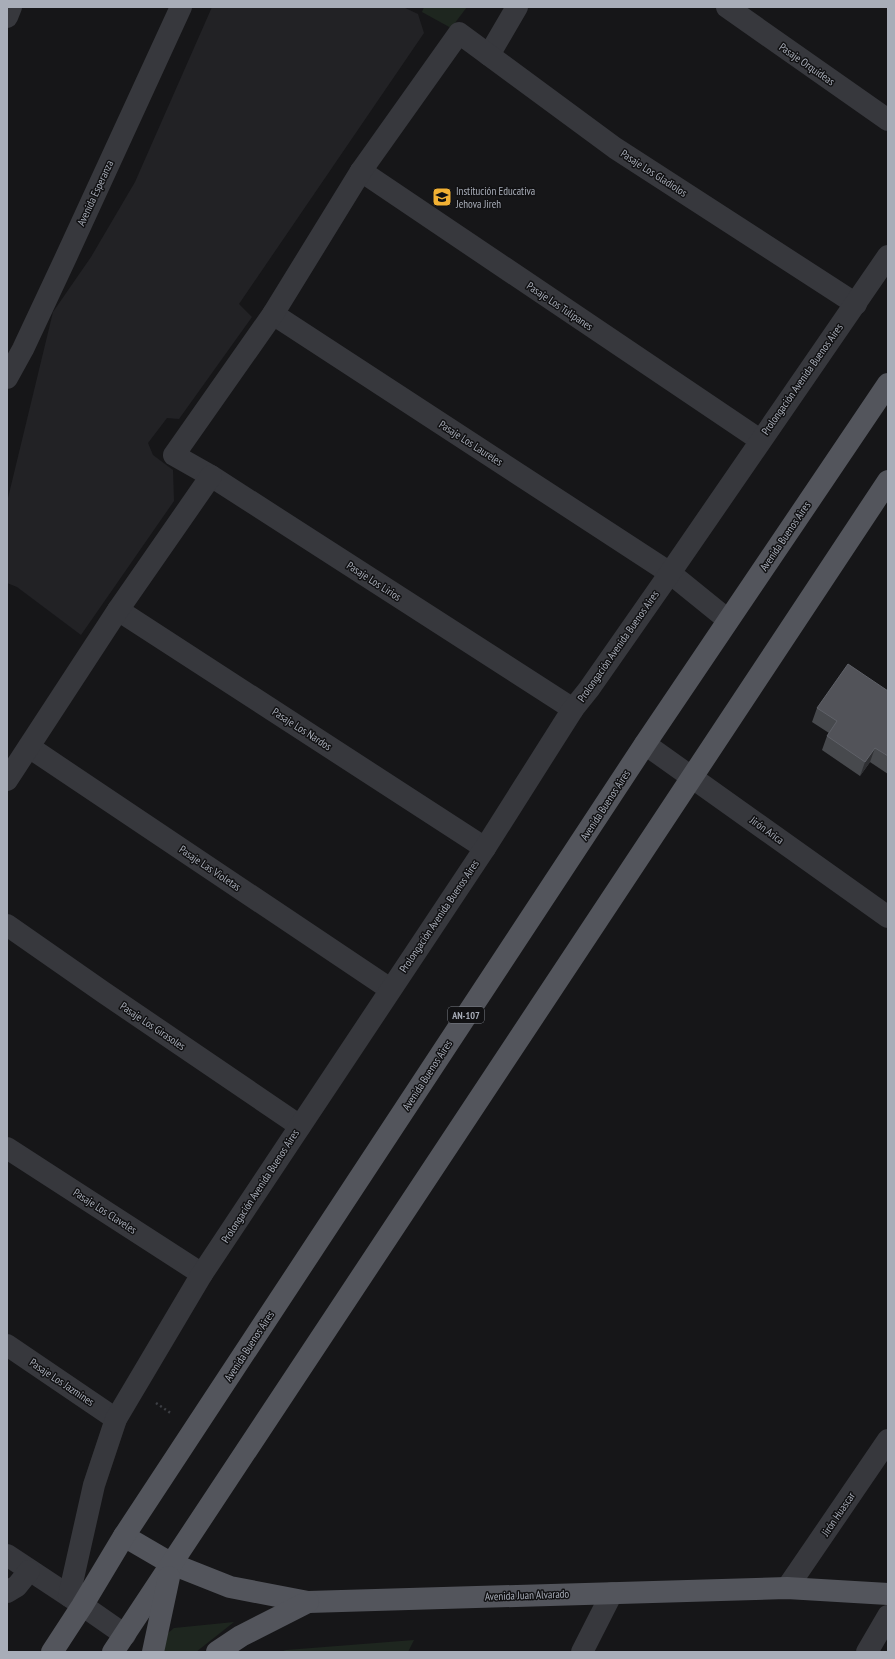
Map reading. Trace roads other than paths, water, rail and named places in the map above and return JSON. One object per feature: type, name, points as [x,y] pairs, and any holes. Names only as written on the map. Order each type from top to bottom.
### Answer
[{"type":"main road","name":"Avenida Buenos Aires","points":[[52,1652],[76,1601],[124,1536],[645,744],[888,384]]},
{"type":"main road","points":[[119,1644],[888,481]]},
{"type":"main road","name":"Avenida Juan Alvarado","points":[[124,1536],[172,1564],[230,1587],[308,1602],[787,1588],[888,1594]]},
{"type":"main road","points":[[153,1652],[172,1564]]},
{"type":"main road","points":[[217,1652],[241,1636],[308,1602]]},
{"type":"street","points":[[7,18],[11,7]]},
{"type":"street","name":"Avenida Esperanza","points":[[7,378],[67,255],[181,7]]},
{"type":"street","points":[[489,54],[517,7]]},
{"type":"street","name":"Pasaje Orquideas","points":[[727,7],[888,120]]},
{"type":"street","name":"Pasaje Los Gladiolos","points":[[361,171],[459,33],[615,148],[856,304]]},
{"type":"street","points":[[273,314],[361,171]]},
{"type":"street","name":"Pasaje Los Tulipanes","points":[[361,171],[760,440]]},
{"type":"street","name":"Prolongación Avenida Buenos Aires","points":[[76,1601],[94,1485],[116,1419],[202,1274],[390,988],[485,848],[573,708],[670,573],[760,440],[888,256]]},
{"type":"street","name":"Pasaje Los Lirios","points":[[273,314],[174,455],[211,476],[573,708]]},
{"type":"street","name":"Pasaje Los Laureles","points":[[273,314],[670,573],[728,620]]},
{"type":"street","points":[[7,780],[118,610],[211,476]]},
{"type":"street","name":"Pasaje Los Nardos","points":[[118,610],[485,848]]},
{"type":"street","name":"Jirón Arica","points":[[645,744],[888,917]]},
{"type":"street","name":"Pasaje Las Violetas","points":[[29,747],[390,988]]},
{"type":"street","name":"Pasaje Los Girasoles","points":[[7,925],[300,1126]]},
{"type":"street","name":"Pasaje Los Claveles","points":[[7,1148],[202,1274]]},
{"type":"street","name":"Pasaje Los Jazmines","points":[[7,1345],[116,1419]]},
{"type":"street","name":"Jirón Huascar","points":[[787,1588],[888,1440]]},
{"type":"street","points":[[7,1555],[76,1601],[119,1644]]},
{"type":"street","points":[[7,1592],[17,1586],[29,1571]]},
{"type":"street","points":[[582,1652],[612,1592]]},
{"type":"street","points":[[867,1652],[888,1616]]},
{"type":"place","name":"Institución Educativa Jehova Jireh","points":[[442,197]]}]
